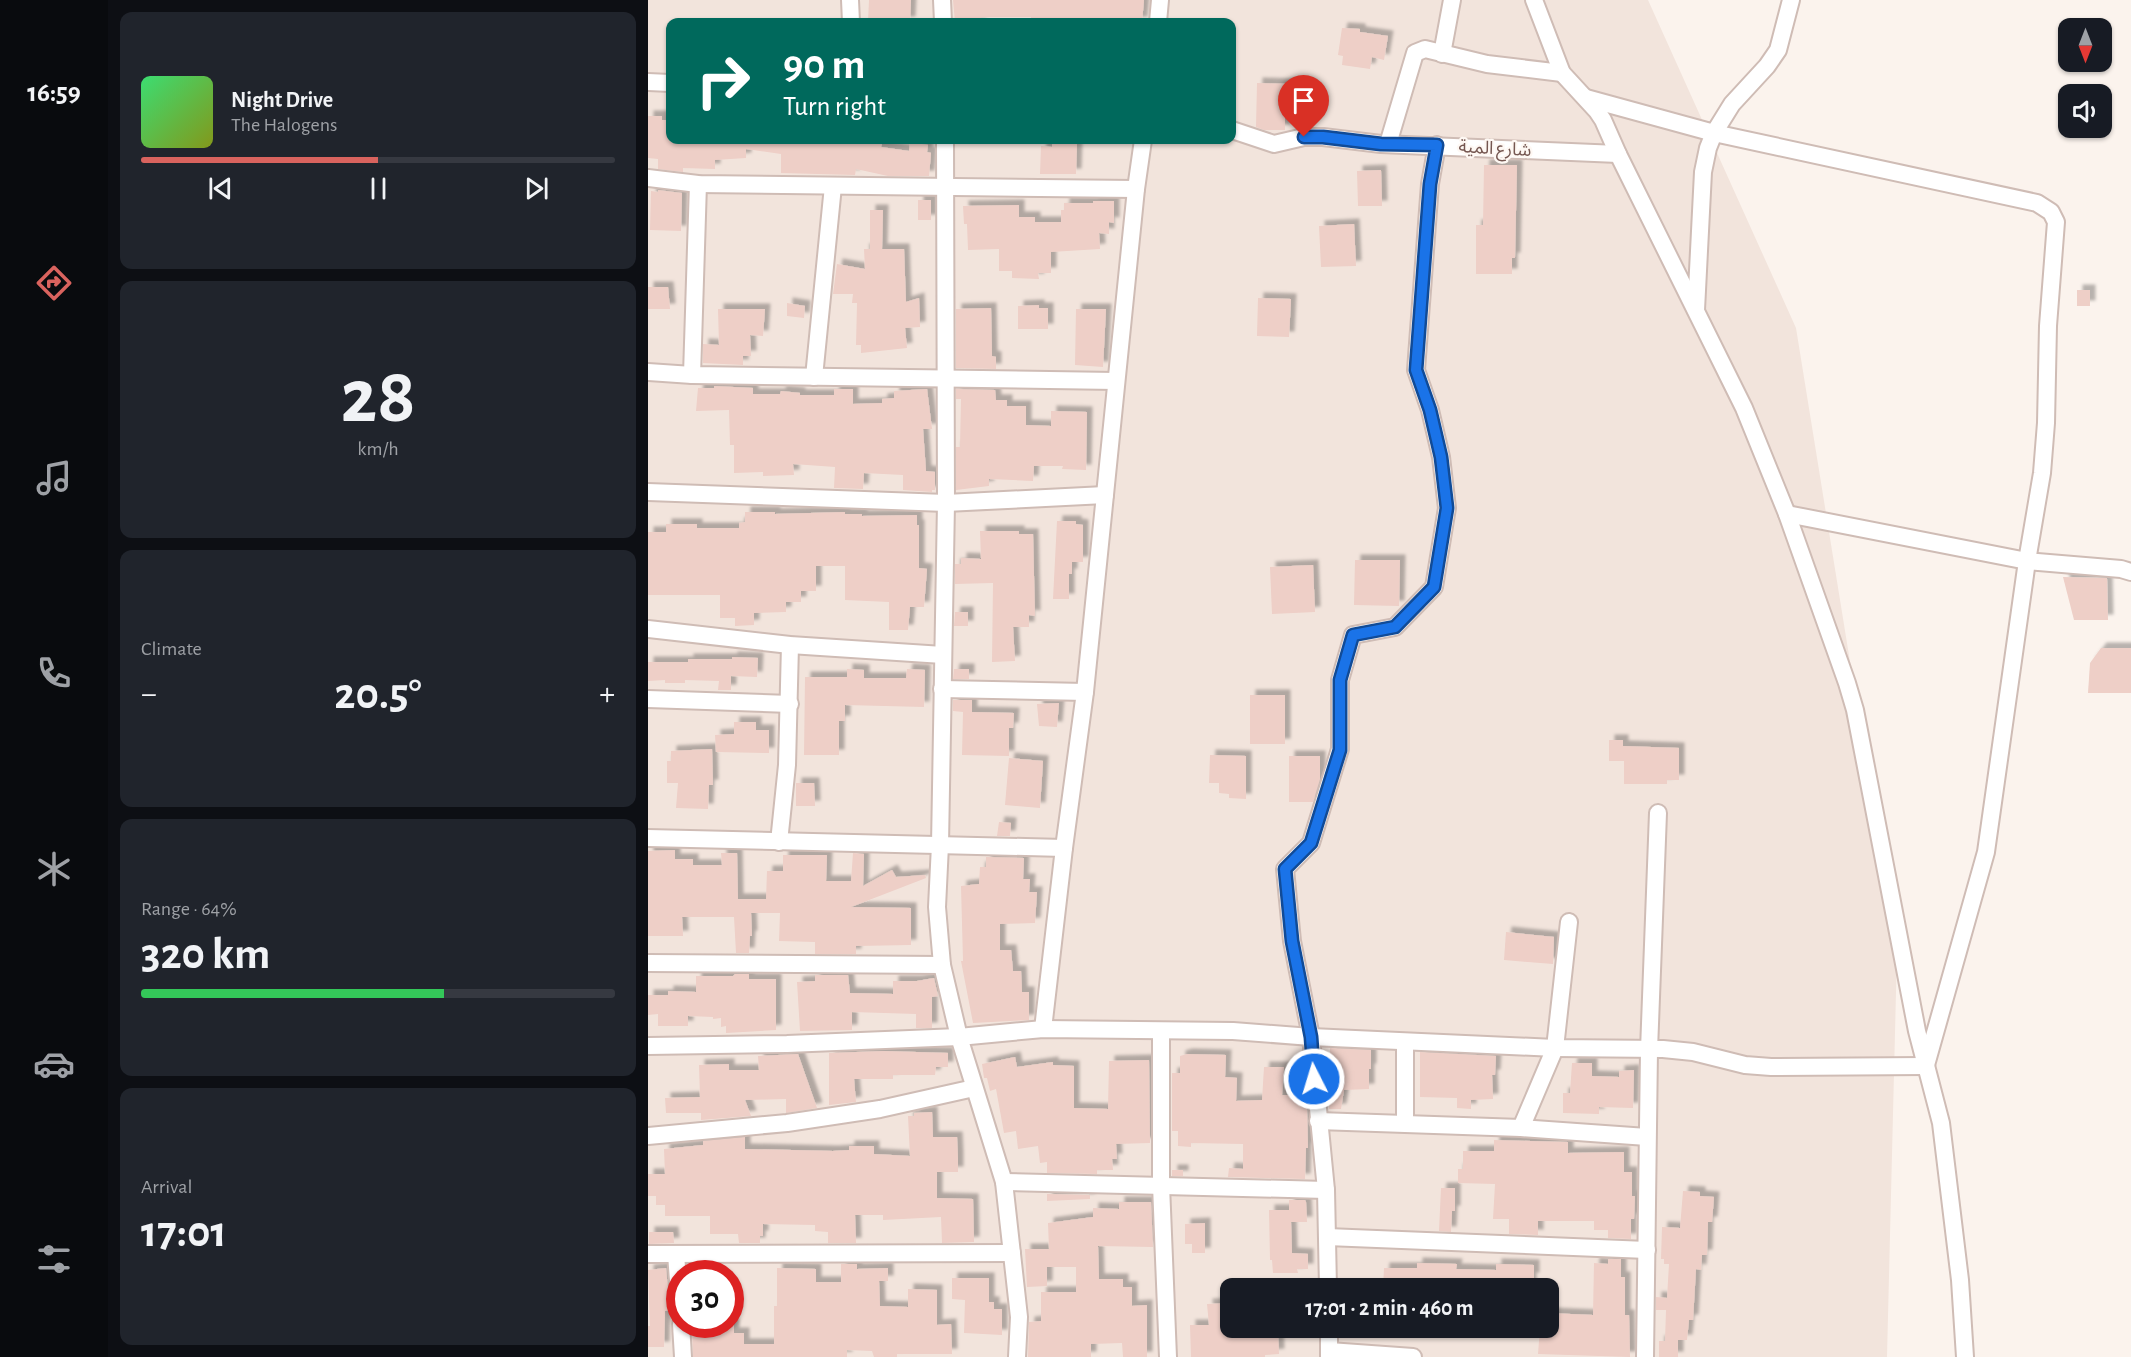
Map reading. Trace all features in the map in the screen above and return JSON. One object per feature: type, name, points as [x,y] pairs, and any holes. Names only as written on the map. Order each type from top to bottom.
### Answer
[{"type":"street","points":[[850,0],[851,18]]},
{"type":"street","points":[[942,0],[943,18]]},
{"type":"street","points":[[1158,18],[1160,0]]},
{"type":"street","points":[[1442,54],[1452,0]]},
{"type":"street","points":[[1534,0],[1562,74],[1604,120],[1618,154],[1744,408],[1787,514],[1855,710],[1917,1031],[1941,1123],[1960,1280],[1965,1357]]},
{"type":"street","points":[[1696,311],[1703,172],[1714,133],[1732,104],[1767,66],[1778,50],[1791,0]]},
{"type":"street","points":[[1388,144],[1415,53],[1425,50],[1494,65],[1562,74]]},
{"type":"street","points":[[648,82],[666,83]]},
{"type":"street","points":[[1586,98],[1714,133],[2037,203],[2051,212],[2056,222],[2048,326],[2046,423],[2042,473],[2027,561],[1986,852],[1926,1066]]},
{"type":"street","name":"شارع المية","points":[[1236,131],[1274,144],[1304,137],[1323,137],[1388,144],[1618,154]]},
{"type":"street","points":[[945,144],[946,503],[937,908],[942,965],[959,1037],[1004,1182],[1019,1317],[1017,1357]]},
{"type":"street","points":[[1043,1029],[1085,692],[1142,144]]},
{"type":"street","points":[[1328,1278],[1326,1190],[1311,1037],[1292,941],[1285,869],[1311,843],[1340,750],[1340,680],[1353,635],[1395,627],[1434,587],[1447,508],[1439,448],[1430,410],[1416,370],[1430,184],[1437,145]]},
{"type":"street","points":[[648,178],[698,184],[1136,189]]},
{"type":"street","points":[[692,375],[698,184]]},
{"type":"street","points":[[814,377],[833,186]]},
{"type":"street","points":[[648,372],[692,375],[1116,381]]},
{"type":"street","points":[[648,492],[946,503],[1105,495]]},
{"type":"street","points":[[1787,514],[2027,561],[2121,568],[2131,572]]},
{"type":"street","points":[[648,629],[790,645],[943,655]]},
{"type":"street","points":[[779,842],[788,765],[790,645]]},
{"type":"street","points":[[942,689],[1085,692]]},
{"type":"street","points":[[648,699],[790,704]]},
{"type":"street","points":[[1645,1357],[1649,1050],[1658,813]]},
{"type":"street","points":[[648,838],[1064,848]]},
{"type":"street","points":[[1521,1128],[1555,1048],[1569,922]]},
{"type":"street","points":[[648,963],[942,965]]},
{"type":"street","points":[[648,1046],[787,1044],[959,1037],[1043,1029],[1233,1031],[1311,1037],[1693,1052],[1745,1065],[1771,1067],[1926,1066]]},
{"type":"street","points":[[1161,1032],[1161,1185],[1168,1357]]},
{"type":"street","points":[[1405,1041],[1405,1123]]},
{"type":"street","points":[[648,1136],[787,1123],[880,1109],[974,1088]]},
{"type":"street","points":[[1318,1120],[1521,1128],[1647,1137]]},
{"type":"street","points":[[1004,1182],[1326,1190]]},
{"type":"street","points":[[1327,1237],[1647,1250]]},
{"type":"street","points":[[648,1254],[1012,1253]]},
{"type":"street","points":[[676,1254],[676,1260]]},
{"type":"street","points":[[682,1338],[683,1357]]},
{"type":"street","points":[[1329,1338],[1329,1354],[1413,1357]]},
{"type":"shaded area","points":[[648,0],[1648,0],[1796,328],[1897,952],[1887,1357],[648,1357]]},
{"type":"building","points":[[869,0],[911,0],[910,18],[868,18]]},
{"type":"building","points":[[953,0],[1144,0],[1142,18],[955,18]]},
{"type":"building","points":[[1342,28],[1360,29],[1360,32],[1388,36],[1384,60],[1372,57],[1370,69],[1342,65],[1343,56],[1338,55]]},
{"type":"building","points":[[1257,83],[1292,84],[1292,98],[1285,97],[1285,130],[1264,130],[1256,127]]},
{"type":"building","points":[[648,116],[662,116],[662,120],[666,120],[666,144],[882,144],[881,147],[909,151],[910,144],[922,144],[928,145],[927,152],[931,153],[929,176],[888,176],[856,169],[855,175],[781,173],[781,154],[746,149],[746,158],[715,160],[715,169],[683,168],[683,172],[658,169],[658,159],[648,158]]},
{"type":"building","points":[[1052,144],[1077,144],[1076,174],[1040,174],[1041,146],[1052,147]]},
{"type":"building","points":[[1484,165],[1517,165],[1515,258],[1512,258],[1512,274],[1476,274],[1476,225],[1483,225]]},
{"type":"building","points":[[1381,170],[1382,206],[1358,206],[1357,171]]},
{"type":"building","points":[[658,190],[682,193],[681,231],[650,230],[651,191],[658,192]]},
{"type":"building","points":[[918,200],[931,200],[931,220],[918,220]]},
{"type":"building","points":[[1093,201],[1114,201],[1114,223],[1109,222],[1109,234],[1099,233],[1100,249],[1051,252],[1051,273],[1038,273],[1039,279],[1012,278],[1012,271],[999,271],[999,249],[968,250],[967,224],[964,224],[963,206],[1019,205],[1019,217],[1035,217],[1035,222],[1061,222],[1061,210],[1064,210],[1064,203],[1093,203]]},
{"type":"building","points":[[870,210],[883,210],[882,249],[904,249],[906,302],[919,298],[920,327],[905,328],[907,348],[861,353],[861,345],[856,345],[857,303],[852,303],[853,294],[833,294],[837,264],[865,269],[864,249],[870,249]]},
{"type":"building","points":[[1354,224],[1356,266],[1321,267],[1319,226]]},
{"type":"building","points":[[648,287],[668,287],[670,309],[648,309]]},
{"type":"building","points":[[2077,290],[2090,290],[2090,306],[2077,306]]},
{"type":"building","points":[[1258,298],[1291,299],[1289,337],[1257,336]]},
{"type":"building","points":[[787,303],[805,306],[804,318],[787,316]]},
{"type":"building","points":[[1039,305],[1039,308],[1048,308],[1048,329],[1018,329],[1018,306]]},
{"type":"building","points":[[991,308],[992,356],[996,357],[996,369],[956,368],[956,309]]},
{"type":"building","points":[[718,309],[765,309],[763,336],[750,335],[751,356],[743,356],[743,365],[703,363],[703,344],[719,345]]},
{"type":"building","points":[[1076,309],[1106,309],[1103,367],[1075,365]]},
{"type":"building","points":[[714,386],[753,388],[753,394],[780,394],[781,391],[800,393],[800,395],[834,395],[834,389],[853,389],[853,404],[882,403],[882,399],[894,398],[894,391],[927,389],[932,429],[923,429],[926,471],[935,472],[935,490],[932,492],[903,490],[903,475],[864,473],[863,489],[834,488],[835,467],[793,464],[794,475],[763,476],[763,472],[734,473],[734,445],[730,445],[729,410],[696,411],[698,388],[714,388]]},
{"type":"building","points":[[956,389],[995,390],[996,400],[1007,400],[1007,406],[1026,406],[1026,425],[1051,426],[1051,411],[1087,412],[1086,470],[1062,469],[1063,466],[1034,466],[1033,481],[989,479],[989,486],[956,490],[956,447],[960,447],[961,399],[956,399]]},
{"type":"building","points":[[745,512],[775,512],[775,514],[845,512],[845,514],[862,514],[862,516],[917,515],[919,568],[927,569],[924,607],[910,607],[908,630],[889,630],[889,602],[845,600],[845,566],[816,566],[816,591],[801,591],[801,602],[786,602],[786,612],[754,613],[754,625],[735,626],[735,618],[720,618],[720,595],[648,595],[648,532],[666,532],[666,524],[697,524],[697,528],[739,528],[739,523],[745,522]]},
{"type":"building","points":[[1057,521],[1076,521],[1076,524],[1083,525],[1083,562],[1072,562],[1072,574],[1069,574],[1069,599],[1053,599]]},
{"type":"building","points":[[980,531],[1019,531],[1019,534],[1033,534],[1035,616],[1029,615],[1029,627],[1013,627],[1015,661],[992,662],[993,583],[955,584],[955,564],[961,564],[961,558],[981,559]]},
{"type":"building","points":[[1355,560],[1400,560],[1399,606],[1354,605]]},
{"type":"building","points":[[1313,565],[1315,612],[1272,614],[1270,567]]},
{"type":"building","points":[[2063,577],[2107,578],[2108,620],[2074,620]]},
{"type":"building","points":[[955,612],[968,612],[968,626],[954,626]]},
{"type":"building","points":[[2101,648],[2131,648],[2131,693],[2088,693],[2090,663]]},
{"type":"building","points":[[732,657],[758,658],[757,677],[731,676],[731,690],[718,690],[719,681],[685,680],[685,683],[665,683],[665,680],[648,681],[648,662],[688,662],[688,659],[732,659]]},
{"type":"building","points":[[847,669],[864,670],[864,678],[906,678],[907,669],[925,670],[924,707],[845,705],[845,721],[839,721],[839,755],[804,755],[805,677],[847,677]]},
{"type":"building","points":[[954,669],[969,669],[969,679],[953,679]]},
{"type":"building","points":[[1250,695],[1285,695],[1285,744],[1250,744]]},
{"type":"building","points":[[953,700],[972,700],[972,712],[1014,713],[1013,728],[1009,728],[1009,756],[962,755],[963,712],[953,711]]},
{"type":"building","points":[[1059,703],[1057,727],[1039,726],[1037,704]]},
{"type":"building","points":[[734,722],[756,722],[756,730],[769,730],[769,753],[716,752],[715,735],[734,734]]},
{"type":"building","points":[[1609,740],[1623,740],[1623,746],[1679,748],[1679,780],[1667,780],[1667,784],[1624,784],[1624,761],[1609,761]]},
{"type":"building","points":[[712,749],[713,785],[709,785],[708,809],[676,808],[678,783],[667,783],[667,761],[671,761],[671,751]]},
{"type":"building","points":[[1210,755],[1246,756],[1246,799],[1229,798],[1229,794],[1219,793],[1219,783],[1209,783]]},
{"type":"building","points":[[1289,756],[1320,756],[1320,779],[1313,802],[1289,802]]},
{"type":"building","points":[[1009,758],[1043,761],[1040,808],[1005,805]]},
{"type":"building","points":[[796,783],[814,783],[815,806],[796,806]]},
{"type":"building","points":[[999,822],[1011,823],[1010,836],[997,836]]},
{"type":"building","points":[[675,850],[675,859],[693,859],[693,865],[722,865],[721,853],[737,853],[738,899],[766,899],[767,871],[783,871],[783,855],[827,855],[826,881],[851,881],[853,853],[864,854],[863,886],[892,870],[896,877],[925,875],[926,878],[851,907],[911,908],[911,945],[856,946],[856,954],[815,954],[815,942],[779,941],[780,913],[751,913],[752,936],[750,936],[749,953],[736,953],[734,917],[682,917],[683,936],[648,936],[648,851]]},
{"type":"building","points":[[986,857],[1024,858],[1023,879],[1030,879],[1029,892],[1037,892],[1035,923],[1000,924],[1000,950],[1011,950],[1013,971],[1021,971],[1022,992],[1029,992],[1029,1020],[973,1023],[961,961],[963,961],[961,886],[979,884],[980,867],[986,867]]},
{"type":"building","points":[[1506,932],[1554,937],[1553,964],[1504,960]]},
{"type":"building","points":[[749,974],[749,979],[776,979],[776,1030],[726,1033],[726,1026],[721,1027],[721,1018],[688,1016],[688,1026],[658,1026],[658,1014],[648,1015],[648,995],[668,995],[668,991],[696,992],[696,976],[733,976]]},
{"type":"building","points":[[815,975],[848,975],[850,993],[893,994],[893,981],[934,978],[938,996],[932,997],[932,1028],[916,1028],[916,1014],[852,1012],[852,1030],[800,1031],[797,982],[815,981]]},
{"type":"building","points":[[1330,1048],[1371,1050],[1369,1089],[1344,1090],[1341,1109],[1329,1109],[1326,1080],[1330,1080]]},
{"type":"building","points":[[884,1051],[948,1053],[948,1067],[936,1067],[935,1075],[893,1075],[893,1079],[854,1079],[856,1102],[829,1105],[829,1053]]},
{"type":"building","points":[[1420,1052],[1496,1056],[1495,1075],[1492,1075],[1493,1099],[1471,1100],[1471,1109],[1457,1108],[1457,1098],[1420,1097]]},
{"type":"building","points":[[798,1054],[817,1108],[786,1113],[786,1099],[745,1100],[751,1116],[701,1120],[701,1113],[666,1113],[665,1098],[700,1097],[699,1065],[729,1064],[729,1070],[759,1070],[758,1056]]},
{"type":"building","points":[[1187,1054],[1226,1055],[1225,1077],[1237,1078],[1236,1101],[1262,1100],[1264,1067],[1284,1067],[1282,1095],[1305,1095],[1307,1103],[1308,1148],[1306,1148],[1305,1179],[1228,1177],[1229,1168],[1243,1169],[1243,1144],[1191,1143],[1191,1147],[1178,1146],[1178,1131],[1172,1131],[1172,1073],[1180,1073],[1180,1056]]},
{"type":"building","points":[[1015,1057],[1017,1067],[1053,1062],[1053,1065],[1074,1066],[1074,1108],[1108,1109],[1109,1061],[1149,1060],[1150,1143],[1116,1144],[1117,1159],[1112,1159],[1113,1170],[1097,1170],[1097,1174],[1047,1173],[1047,1162],[1040,1163],[1038,1146],[1018,1149],[1016,1131],[1004,1133],[996,1089],[990,1091],[987,1078],[984,1078],[982,1064]]},
{"type":"building","points":[[1572,1063],[1592,1063],[1592,1076],[1619,1077],[1619,1071],[1634,1070],[1633,1108],[1599,1107],[1599,1114],[1563,1113],[1563,1093],[1570,1093]]},
{"type":"building","points":[[932,1112],[933,1137],[957,1137],[958,1172],[937,1172],[937,1198],[973,1199],[974,1242],[942,1243],[941,1217],[883,1220],[883,1215],[855,1215],[856,1243],[828,1243],[828,1232],[815,1231],[815,1225],[763,1224],[763,1236],[760,1236],[760,1243],[739,1243],[738,1234],[710,1234],[710,1216],[665,1216],[665,1205],[656,1205],[656,1196],[648,1196],[648,1174],[665,1174],[664,1149],[703,1145],[703,1141],[745,1137],[745,1149],[833,1151],[849,1150],[849,1146],[874,1146],[874,1154],[910,1156],[908,1116],[914,1116],[914,1113]]},
{"type":"building","points":[[1494,1140],[1568,1142],[1568,1153],[1624,1152],[1624,1172],[1632,1172],[1632,1196],[1635,1196],[1634,1219],[1631,1219],[1631,1239],[1608,1238],[1608,1230],[1594,1230],[1594,1221],[1538,1221],[1538,1235],[1509,1234],[1509,1219],[1493,1219],[1495,1184],[1458,1183],[1458,1169],[1463,1169],[1463,1151],[1494,1151]]},
{"type":"building","points":[[1172,1170],[1183,1170],[1183,1176],[1172,1176]]},
{"type":"building","points":[[1441,1188],[1455,1188],[1455,1211],[1452,1211],[1451,1232],[1439,1231]]},
{"type":"building","points":[[1683,1191],[1700,1192],[1700,1196],[1714,1197],[1712,1222],[1708,1222],[1707,1255],[1702,1255],[1701,1270],[1696,1269],[1693,1320],[1689,1320],[1687,1340],[1678,1340],[1678,1357],[1659,1357],[1659,1341],[1665,1341],[1666,1310],[1656,1310],[1656,1297],[1667,1298],[1669,1264],[1664,1264],[1664,1259],[1661,1259],[1662,1227],[1680,1228]]},
{"type":"building","points":[[1047,1194],[1090,1195],[1090,1199],[1047,1201]]},
{"type":"building","points":[[1289,1200],[1305,1200],[1306,1202],[1307,1222],[1291,1222],[1292,1253],[1308,1254],[1308,1269],[1297,1269],[1298,1273],[1273,1273],[1272,1260],[1270,1260],[1269,1210],[1289,1210]]},
{"type":"building","points":[[1119,1202],[1151,1202],[1153,1247],[1098,1246],[1099,1279],[1123,1279],[1123,1287],[1132,1287],[1132,1306],[1147,1305],[1147,1357],[1123,1357],[1122,1343],[1091,1344],[1091,1357],[1028,1357],[1029,1322],[1041,1321],[1041,1292],[1076,1292],[1076,1267],[1047,1267],[1047,1286],[1027,1287],[1025,1249],[1049,1249],[1048,1223],[1093,1217],[1093,1208],[1119,1209]]},
{"type":"building","points":[[1205,1223],[1205,1253],[1192,1253],[1192,1244],[1185,1244],[1185,1224]]},
{"type":"building","points":[[649,1232],[673,1232],[674,1243],[649,1244]]},
{"type":"building","points":[[1608,1259],[1621,1259],[1621,1277],[1625,1277],[1625,1315],[1629,1315],[1630,1357],[1538,1354],[1539,1338],[1559,1338],[1559,1313],[1593,1315],[1594,1263],[1608,1264]]},
{"type":"building","points":[[1417,1263],[1457,1264],[1456,1269],[1496,1270],[1496,1264],[1534,1265],[1534,1278],[1384,1278],[1384,1268],[1417,1268]]},
{"type":"building","points":[[841,1264],[857,1264],[857,1269],[888,1268],[888,1281],[879,1281],[880,1306],[908,1307],[908,1289],[937,1290],[937,1325],[951,1324],[952,1354],[897,1354],[897,1357],[874,1357],[872,1351],[847,1350],[847,1357],[693,1357],[692,1338],[744,1338],[744,1344],[774,1344],[777,1268],[816,1269],[816,1282],[841,1282]]},
{"type":"building","points":[[666,1268],[664,1347],[648,1347],[648,1326],[650,1326],[648,1270]]},
{"type":"building","points":[[952,1278],[989,1278],[989,1302],[994,1302],[994,1309],[1002,1309],[1002,1335],[964,1333],[965,1300],[952,1299]]},
{"type":"building","points":[[1220,1303],[1220,1338],[1278,1338],[1279,1354],[1265,1355],[1265,1357],[1191,1357],[1190,1325],[1209,1325],[1207,1304]]},
{"type":"route","points":[[1304,137],[1381,144],[1437,145],[1430,184],[1416,370],[1430,410],[1441,457],[1447,508],[1434,587],[1395,627],[1353,635],[1340,680],[1340,750],[1311,843],[1285,869],[1292,941],[1311,1037],[1314,1079]]}]
